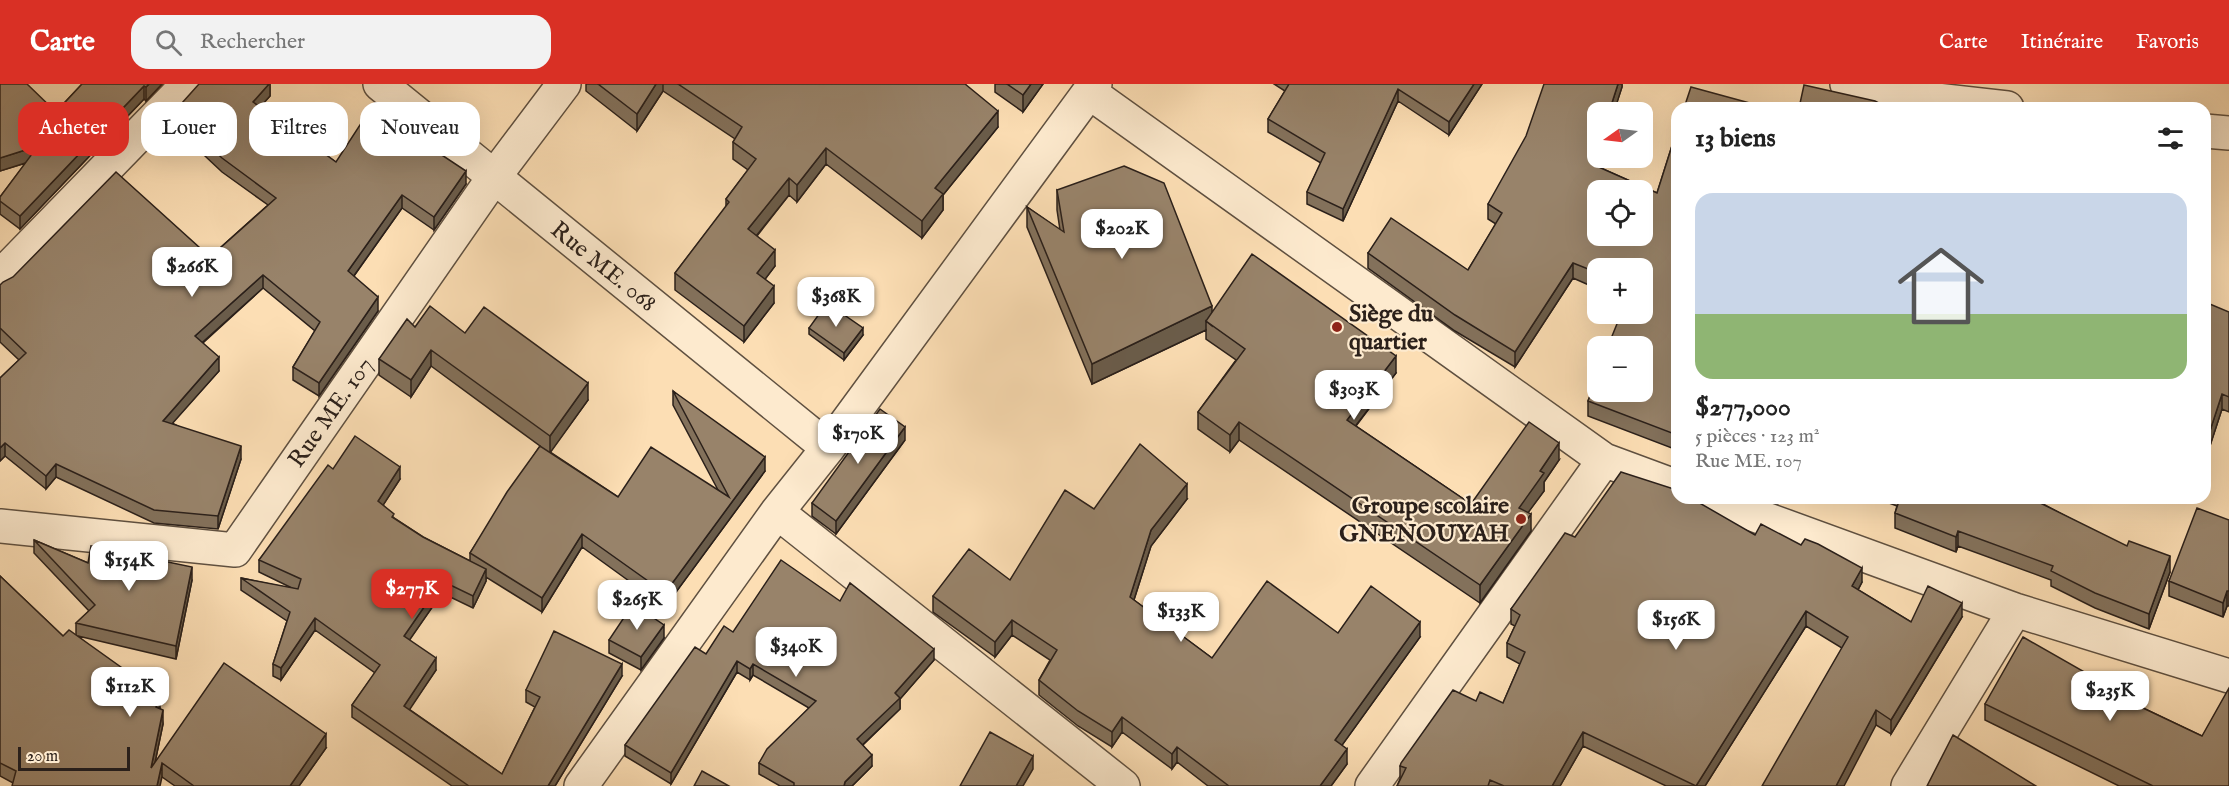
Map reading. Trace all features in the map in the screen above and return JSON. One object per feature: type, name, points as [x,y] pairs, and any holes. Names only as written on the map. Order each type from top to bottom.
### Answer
[{"type":"street","points":[[0,277],[188,84]]},
{"type":"street","name":"Rue ME. 068","points":[[380,84],[828,448]]},
{"type":"street","name":"Rue ME. 107","points":[[0,526],[235,550],[494,177],[564,84]]},
{"type":"street","points":[[1848,84],[1902,96],[1954,102]]},
{"type":"street","points":[[581,786],[777,512],[828,448],[1092,88],[1604,460],[1671,485]]},
{"type":"street","points":[[2211,132],[2229,133]]},
{"type":"street","points":[[1372,786],[1604,460]]},
{"type":"street","points":[[1724,504],[2014,610],[2229,676]]},
{"type":"street","points":[[777,512],[1123,786]]},
{"type":"street","points":[[1908,786],[2014,610]]},
{"type":"building","points":[[0,84],[27,84],[46,102],[18,102],[18,152],[0,158]]},
{"type":"building","points":[[82,84],[149,84],[144,86],[129,102],[65,102]]},
{"type":"building","points":[[199,84],[269,84],[253,102],[249,102],[249,156],[328,156],[336,162],[340,156],[348,156],[348,143],[360,125],[360,156],[443,156],[466,171],[434,217],[402,195],[348,271],[378,297],[319,383],[293,367],[320,322],[263,275],[195,336],[219,357],[163,421],[241,446],[218,516],[154,510],[56,464],[46,476],[5,443],[0,448],[0,378],[26,353],[0,328],[0,285],[13,277],[116,172],[210,257],[276,198],[220,156],[237,156],[237,102],[183,102]]},
{"type":"building","points":[[598,84],[656,84],[637,114]]},
{"type":"building","points":[[678,84],[965,84],[998,111],[935,188],[943,194],[922,221],[826,148],[797,185],[789,178],[748,229],[775,250],[757,273],[774,286],[744,326],[675,273],[729,202],[726,199],[756,159],[733,142],[742,127]]},
{"type":"building","points":[[1007,84],[1031,84],[1023,95]]},
{"type":"building","points":[[1289,84],[1474,84],[1449,122],[1398,89],[1343,209],[1307,192],[1325,153],[1268,119]]},
{"type":"building","points":[[1544,84],[1618,84],[1612,102],[1587,102],[1587,168],[1601,168],[1628,180],[1587,180],[1587,246],[1653,246],[1653,191],[1657,193],[1671,149],[1671,433],[1591,402],[1653,402],[1653,336],[1612,336],[1617,324],[1653,324],[1653,258],[1587,258],[1587,269],[1573,263],[1515,352],[1455,315],[1368,253],[1391,218],[1468,270],[1502,213],[1488,204],[1526,136]]},
{"type":"building","points":[[1804,85],[1877,102],[1800,102]]},
{"type":"building","points":[[1691,87],[1746,102],[1686,102]]},
{"type":"building","points":[[31,156],[77,156],[20,216],[0,201],[0,197]]},
{"type":"building","points":[[1124,166],[1164,183],[1212,306],[1092,364],[1027,207],[1064,232],[1057,190]]},
{"type":"building","points":[[1252,254],[1396,356],[1347,420],[1471,504],[1529,422],[1559,443],[1540,471],[1544,473],[1519,508],[1531,514],[1480,585],[1239,422],[1230,435],[1198,412],[1245,349],[1206,321]]},
{"type":"building","points":[[827,303],[863,328],[844,353],[809,328]]},
{"type":"building","points":[[2211,304],[2229,312],[2229,397],[2222,394],[2211,428]]},
{"type":"building","points":[[430,306],[465,333],[484,307],[588,383],[550,436],[431,350],[411,380],[379,359],[407,319],[415,327]]},
{"type":"building","points":[[673,391],[765,457],[665,593],[582,534],[542,598],[470,553],[507,492],[540,446],[618,497],[651,447],[729,497]]},
{"type":"building","points":[[880,409],[905,427],[836,521],[812,503]]},
{"type":"building","points":[[355,436],[400,467],[378,501],[394,514],[392,517],[423,537],[486,569],[473,596],[442,581],[404,636],[436,658],[404,706],[502,774],[540,697],[526,690],[554,631],[622,664],[548,786],[469,786],[352,705],[380,665],[315,618],[281,668],[273,664],[290,612],[241,578],[298,589],[301,579],[259,560],[328,465],[333,469]]},
{"type":"building","points":[[1140,444],[1187,484],[1151,530],[1130,597],[1212,658],[1267,581],[1338,633],[1371,586],[1420,622],[1335,740],[1347,749],[1320,786],[1229,786],[1177,747],[1172,754],[1122,717],[1112,732],[1078,711],[1039,680],[1057,650],[1012,620],[995,642],[933,596],[969,549],[1010,580],[1065,490],[1094,509]]},
{"type":"building","points":[[1621,472],[1671,488],[1671,504],[1701,504],[1755,535],[1761,524],[1801,545],[1805,539],[1818,544],[1862,568],[1852,586],[1911,622],[1928,586],[1962,603],[1891,720],[1876,710],[1836,786],[1762,786],[1848,637],[1806,611],[1696,786],[1583,732],[1552,786],[1504,786],[1490,780],[1488,786],[1397,786],[1406,768],[1400,766],[1401,763],[1453,690],[1476,701],[1480,692],[1503,703],[1525,652],[1507,643],[1520,615],[1511,609],[1565,533],[1575,537]]},
{"type":"building","points":[[1898,504],[2042,504],[2127,546],[2129,541],[2170,556],[2149,614],[2095,593],[2051,571],[2053,566],[1958,531],[1956,537],[1895,513]]},
{"type":"building","points":[[2197,508],[2229,520],[2229,591],[2223,603],[2169,581]]},
{"type":"building","points":[[34,540],[88,563],[91,546],[192,567],[176,646],[76,623],[95,605]]},
{"type":"building","points":[[781,560],[840,601],[850,583],[934,649],[895,693],[900,698],[857,739],[872,755],[845,782],[844,786],[794,786],[794,783],[759,763],[767,749],[816,701],[753,664],[750,669],[737,661],[671,773],[625,745],[695,647],[706,654],[724,626],[733,632]]},
{"type":"building","points":[[0,576],[63,636],[69,630],[160,695],[156,707],[163,710],[151,768],[224,663],[326,734],[290,786],[194,786],[162,763],[157,786],[12,786],[16,771],[0,763]]},
{"type":"building","points":[[633,604],[664,625],[641,657],[609,640]]},
{"type":"building","points":[[2023,637],[2093,677],[2095,673],[2126,688],[2122,698],[2202,736],[2229,688],[2229,786],[2153,786],[1985,704]]},
{"type":"building","points":[[990,732],[1033,756],[1016,786],[960,786]]},
{"type":"building","points":[[1953,735],[2036,786],[1927,786]]},
{"type":"building","points":[[702,771],[729,786],[694,786]]},
{"type":"place","name":"Siège du quartier","points":[[1337,327]]},
{"type":"place","name":"Groupe scolaire GNENOUYAH","points":[[1521,519]]}]
